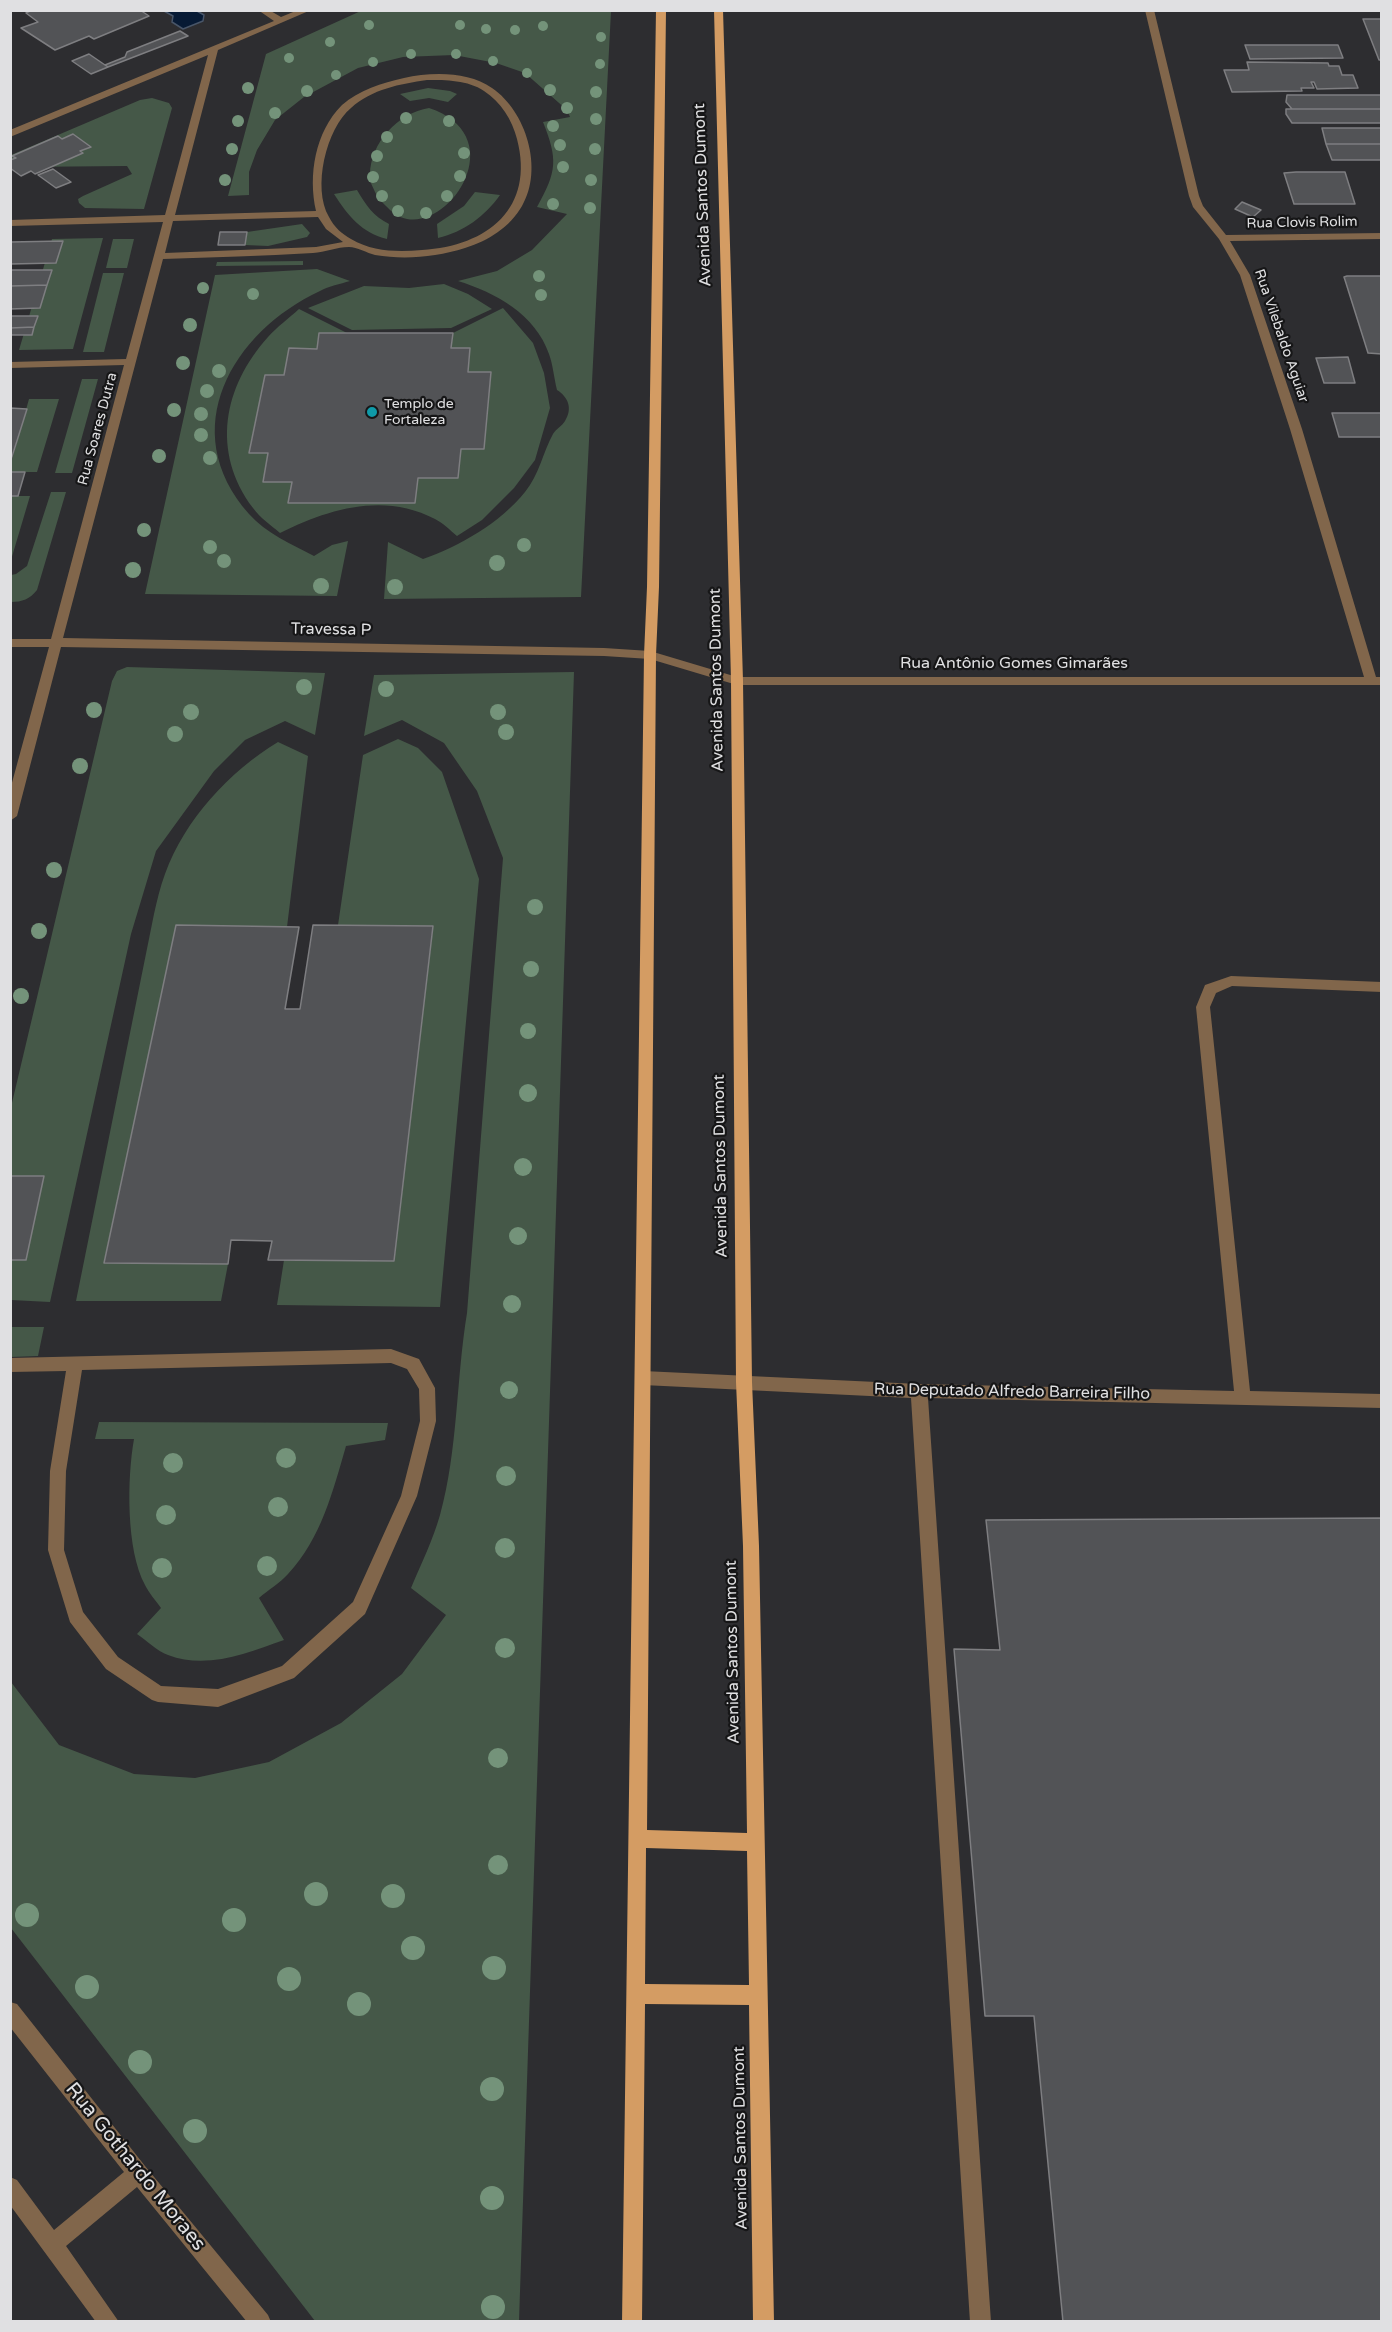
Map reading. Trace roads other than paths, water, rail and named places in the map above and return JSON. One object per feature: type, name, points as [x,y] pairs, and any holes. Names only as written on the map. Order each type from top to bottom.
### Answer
[{"type":"main road","points":[[632,2322],[644,1378],[650,655],[653,586],[661,10]]},
{"type":"main road","name":"Avenida Santos Dumont","points":[[718,10],[737,681],[744,1382],[751,1546],[764,2322]]},
{"type":"main road","points":[[638,1839],[755,1842]]},
{"type":"main road","points":[[637,1994],[758,1995]]},
{"type":"street","points":[[262,10],[281,21]]},
{"type":"street","points":[[10,134],[307,10]]},
{"type":"street","name":"Rua Vilebaldo Aguiar","points":[[1149,10],[1194,196],[1198,207],[1223,238],[1245,275],[1376,681]]},
{"type":"street","name":"Rua Soares Dutra","points":[[10,816],[214,49]]},
{"type":"street","points":[[427,77],[452,77],[489,90],[505,103],[520,131],[527,160],[522,194],[511,216],[493,232],[468,244],[443,251],[410,255],[375,252],[351,244],[331,228],[321,213],[318,196],[321,154],[333,126],[345,108],[363,94],[401,81],[427,77]]},
{"type":"street","points":[[10,223],[321,213]]},
{"type":"street","name":"Rua Clovis Rolim","points":[[1223,238],[1382,236]]},
{"type":"street","points":[[159,256],[316,250],[351,244]]},
{"type":"street","points":[[10,365],[131,362]]},
{"type":"street","name":"Travessa P","points":[[10,643],[58,641],[650,655]]},
{"type":"street","name":"Rua Antônio Gomes Gimarães","points":[[650,655],[737,681],[1376,681]]},
{"type":"street","points":[[1243,1397],[1203,1007],[1210,989],[1231,981],[1382,987]]},
{"type":"street","points":[[10,1365],[391,1356],[413,1364],[427,1388],[428,1420],[409,1496],[359,1608],[288,1672],[218,1698],[159,1694],[112,1663],[76,1616],[56,1550],[58,1471],[75,1364]]},
{"type":"street","name":"Rua Deputado Alfredo Barreira Filho","points":[[644,1378],[919,1391],[1382,1401]]},
{"type":"street","points":[[919,1391],[981,2322]]},
{"type":"street","name":"Rua Gothardo Moraes","points":[[10,2011],[138,2173],[261,2322]]},
{"type":"street","points":[[52,2245],[138,2173]]},
{"type":"street","points":[[10,2187],[109,2322]]},
{"type":"water","points":[[164,11],[197,11],[204,15],[203,21],[183,29],[172,22],[173,16]]},
{"type":"place","name":"Templo de Fortaleza","points":[[372,412]]}]
